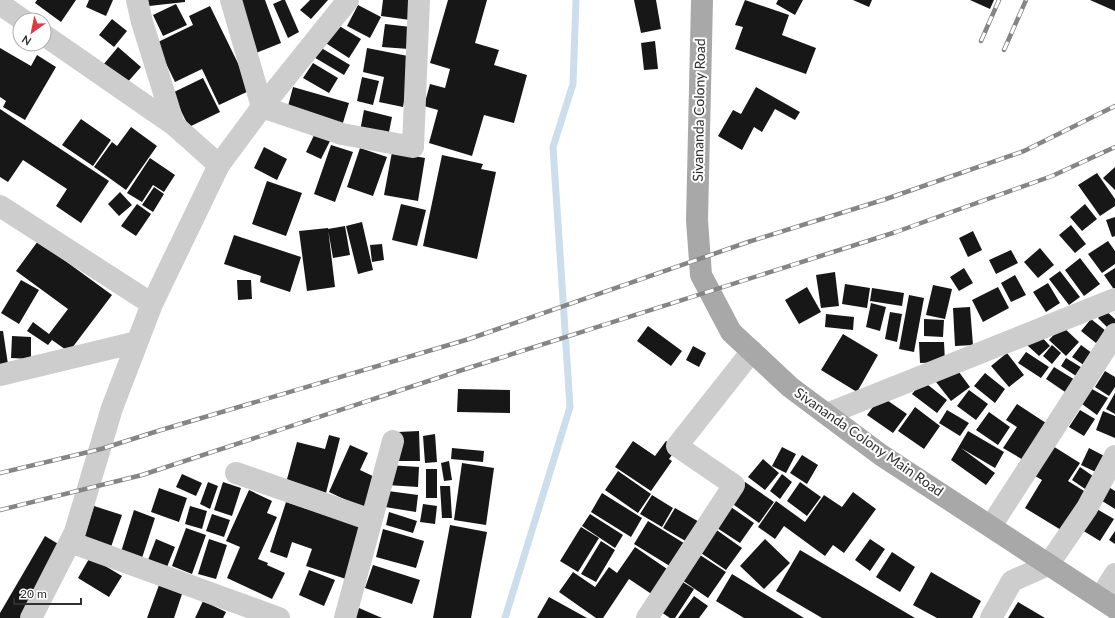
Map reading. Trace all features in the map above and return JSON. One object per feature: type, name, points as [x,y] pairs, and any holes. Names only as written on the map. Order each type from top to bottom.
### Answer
[{"type":"main road","name":"Sivananda Colony Road","points":[[697,220],[702,0]]},
{"type":"main road","name":"Sivananda Colony Main Road","points":[[697,220],[701,275],[731,332],[790,387],[881,455],[1107,603]]},
{"type":"street","points":[[137,0],[142,22],[174,125]]},
{"type":"street","points":[[231,0],[262,107]]},
{"type":"street","points":[[31,618],[75,532],[112,408],[152,304],[219,165],[262,107],[348,0]]},
{"type":"street","points":[[262,107],[342,134],[413,148],[419,0]]},
{"type":"street","points":[[0,4],[12,13]]},
{"type":"street","points":[[52,41],[174,125],[219,165]]},
{"type":"street","points":[[0,206],[152,304]]},
{"type":"street","points":[[827,414],[1115,299]]},
{"type":"street","points":[[991,526],[1115,334]]},
{"type":"street","points":[[0,376],[137,342]]},
{"type":"street","points":[[647,618],[734,485],[677,446],[752,351]]},
{"type":"street","points":[[345,618],[393,441]]},
{"type":"street","points":[[991,618],[1012,581],[1048,565],[1087,508],[1115,456]]},
{"type":"street","points":[[236,474],[371,520]]},
{"type":"street","points":[[70,542],[279,618]]},
{"type":"street","points":[[1107,603],[1115,574]]},
{"type":"building","points":[[37,0],[76,0],[61,22],[52,15],[52,12],[47,12],[35,3]]},
{"type":"building","points":[[89,0],[113,0],[106,16],[86,7]]},
{"type":"building","points":[[148,0],[185,0],[185,2],[149,6]]},
{"type":"building","points":[[236,0],[265,0],[281,43],[256,53]]},
{"type":"building","points":[[285,0],[299,32],[288,38],[273,4]]},
{"type":"building","points":[[310,0],[328,0],[311,19],[300,10]]},
{"type":"building","points":[[383,0],[413,0],[410,20],[381,16]]},
{"type":"building","points":[[448,0],[487,0],[475,43],[499,50],[494,65],[527,75],[514,123],[484,115],[472,156],[429,143],[438,110],[424,106],[430,84],[445,88],[450,69],[430,63]]},
{"type":"building","points":[[634,0],[656,0],[661,29],[641,33]]},
{"type":"building","points":[[745,0],[789,15],[782,35],[816,48],[806,74],[735,49],[743,27],[735,25]]},
{"type":"building","points":[[778,0],[803,0],[795,15],[776,4]]},
{"type":"building","points":[[853,0],[872,0],[869,7]]},
{"type":"building","points":[[970,0],[994,0],[990,9]]},
{"type":"building","points":[[1090,0],[1115,0],[1115,11]]},
{"type":"building","points":[[176,4],[187,25],[163,36],[153,15]]},
{"type":"building","points":[[358,5],[381,17],[370,38],[347,26]]},
{"type":"building","points":[[210,6],[251,90],[219,105],[202,69],[175,82],[156,43],[193,25],[189,16]]},
{"type":"building","points":[[112,19],[127,31],[114,47],[99,35]]},
{"type":"building","points":[[336,24],[361,39],[349,58],[324,42]]},
{"type":"building","points":[[385,24],[411,27],[409,49],[382,47]]},
{"type":"building","points":[[655,41],[658,69],[644,70],[641,43]]},
{"type":"building","points":[[318,46],[350,65],[344,75],[312,56]]},
{"type":"building","points":[[118,47],[141,67],[126,84],[103,65]]},
{"type":"building","points":[[0,48],[31,66],[37,55],[56,67],[25,120],[3,107],[6,101],[0,97]]},
{"type":"building","points":[[367,48],[413,57],[403,107],[379,102],[384,77],[363,72]]},
{"type":"building","points":[[313,63],[338,78],[329,93],[303,78]]},
{"type":"building","points":[[362,77],[379,81],[373,105],[357,101]]},
{"type":"building","points":[[203,78],[220,112],[189,127],[172,93]]},
{"type":"building","points":[[293,87],[349,103],[342,126],[287,110]]},
{"type":"building","points":[[756,87],[800,112],[795,120],[775,109],[762,132],[754,127],[742,150],[718,136],[733,110],[741,114]]},
{"type":"building","points":[[0,109],[109,181],[81,223],[56,206],[67,189],[23,160],[8,182],[0,177]]},
{"type":"building","points":[[364,110],[392,117],[388,137],[360,131]]},
{"type":"building","points":[[81,119],[111,140],[93,166],[62,145]]},
{"type":"building","points":[[131,127],[157,146],[126,190],[94,167],[112,142],[117,146]]},
{"type":"building","points":[[316,131],[331,139],[321,159],[306,152]]},
{"type":"building","points":[[331,145],[353,152],[335,202],[314,194]]},
{"type":"building","points":[[264,147],[287,159],[277,180],[254,168]]},
{"type":"building","points":[[360,148],[387,157],[373,196],[347,187]]},
{"type":"building","points":[[392,152],[425,158],[418,201],[384,195]]},
{"type":"building","points":[[442,155],[483,164],[481,169],[496,172],[477,259],[423,246]]},
{"type":"building","points":[[150,158],[175,175],[164,192],[153,185],[142,202],[127,193]]},
{"type":"building","points":[[1115,167],[1115,190],[1103,178]]},
{"type":"building","points":[[1097,173],[1115,199],[1115,206],[1100,216],[1078,185]]},
{"type":"building","points":[[267,181],[302,193],[286,236],[252,224]]},
{"type":"building","points":[[154,187],[164,194],[153,212],[142,205]]},
{"type":"building","points":[[120,192],[132,205],[119,216],[108,204]]},
{"type":"building","points":[[137,204],[151,214],[136,236],[121,226]]},
{"type":"building","points":[[401,204],[426,210],[417,246],[392,240]]},
{"type":"building","points":[[1085,204],[1097,219],[1082,231],[1070,217]]},
{"type":"building","points":[[1115,217],[1115,236],[1112,237],[1106,220]]},
{"type":"building","points":[[362,222],[373,270],[358,274],[346,226]]},
{"type":"building","points":[[1071,225],[1086,244],[1075,253],[1059,235]]},
{"type":"building","points":[[345,226],[350,255],[333,258],[328,229]]},
{"type":"building","points":[[328,228],[335,287],[307,291],[299,231]]},
{"type":"building","points":[[973,231],[982,250],[968,257],[959,238]]},
{"type":"building","points":[[234,235],[301,257],[290,292],[260,282],[261,276],[224,264]]},
{"type":"building","points":[[38,241],[112,295],[69,352],[52,340],[48,345],[27,331],[33,322],[49,334],[68,309],[16,271]]},
{"type":"building","points":[[1108,241],[1115,251],[1115,264],[1102,273],[1088,254]]},
{"type":"building","points":[[382,244],[384,260],[372,262],[370,245]]},
{"type":"building","points":[[1040,248],[1054,265],[1038,278],[1024,262]]},
{"type":"building","points":[[1011,250],[1018,263],[996,274],[989,260]]},
{"type":"building","points":[[1080,258],[1100,284],[1084,296],[1065,270]]},
{"type":"building","points":[[964,268],[973,283],[959,291],[950,277]]},
{"type":"building","points":[[1115,268],[1115,291],[1104,275]]},
{"type":"building","points":[[1060,271],[1080,297],[1069,305],[1049,279]]},
{"type":"building","points":[[835,272],[839,306],[821,308],[816,275]]},
{"type":"building","points":[[1015,275],[1026,295],[1011,302],[1001,283]]},
{"type":"building","points":[[21,280],[39,290],[19,324],[1,313]]},
{"type":"building","points":[[237,280],[251,280],[252,299],[238,300]]},
{"type":"building","points":[[1048,283],[1060,303],[1046,312],[1033,292]]},
{"type":"building","points":[[845,284],[870,288],[867,308],[842,304]]},
{"type":"building","points":[[933,285],[952,289],[945,319],[926,315]]},
{"type":"building","points":[[807,287],[821,312],[799,324],[785,300]]},
{"type":"building","points":[[998,287],[1009,308],[983,322],[972,300]]},
{"type":"building","points":[[872,288],[904,293],[902,306],[870,301]]},
{"type":"building","points":[[909,295],[924,298],[914,352],[899,349]]},
{"type":"building","points":[[871,303],[886,307],[880,331],[866,327]]},
{"type":"building","points":[[970,307],[973,345],[955,346],[953,308]]},
{"type":"building","points":[[1105,310],[1115,319],[1115,325],[1110,330],[1098,318]]},
{"type":"building","points":[[890,312],[902,314],[897,342],[885,339]]},
{"type":"building","points":[[826,314],[854,317],[853,330],[825,327]]},
{"type":"building","points":[[924,319],[944,320],[943,337],[924,336]]},
{"type":"building","points":[[1091,319],[1106,331],[1096,343],[1081,331]]},
{"type":"building","points":[[648,326],[682,351],[671,366],[637,341]]},
{"type":"building","points":[[1062,326],[1079,342],[1066,356],[1049,340]]},
{"type":"building","points":[[0,331],[3,331],[9,371],[0,372]]},
{"type":"building","points":[[843,334],[878,355],[857,392],[821,370]]},
{"type":"building","points":[[1039,334],[1050,346],[1039,356],[1027,345]]},
{"type":"building","points":[[12,336],[31,337],[31,359],[11,358]]},
{"type":"building","points":[[919,342],[944,342],[945,362],[920,363]]},
{"type":"building","points":[[1052,345],[1061,353],[1052,364],[1043,356]]},
{"type":"building","points":[[1081,345],[1096,356],[1088,368],[1072,357]]},
{"type":"building","points":[[693,346],[706,353],[699,367],[686,360]]},
{"type":"building","points":[[1026,352],[1049,367],[1041,378],[1018,363]]},
{"type":"building","points":[[1007,353],[1024,375],[1009,387],[991,366]]},
{"type":"building","points":[[1066,358],[1084,369],[1079,378],[1061,366]]},
{"type":"building","points":[[1054,367],[1080,383],[1071,396],[1046,379]]},
{"type":"building","points":[[956,368],[970,387],[951,401],[936,382]]},
{"type":"building","points":[[1105,371],[1115,377],[1115,387],[1109,396],[1095,387]]},
{"type":"building","points":[[985,373],[1005,389],[995,403],[974,386]]},
{"type":"building","points":[[923,381],[947,400],[937,413],[912,394]]},
{"type":"building","points":[[458,389],[510,390],[510,413],[457,412]]},
{"type":"building","points":[[1092,389],[1108,398],[1097,415],[1082,404]]},
{"type":"building","points":[[969,390],[988,404],[976,420],[957,406]]},
{"type":"building","points":[[1115,393],[1115,414],[1106,409]]},
{"type":"building","points":[[881,396],[907,414],[893,433],[867,415]]},
{"type":"building","points":[[1017,404],[1049,425],[1025,461],[1003,448],[1017,427],[1006,420]]},
{"type":"building","points":[[915,407],[940,426],[924,449],[898,431]]},
{"type":"building","points":[[947,410],[969,423],[960,436],[939,423]]},
{"type":"building","points":[[1080,410],[1095,419],[1084,436],[1069,427]]},
{"type":"building","points":[[1103,411],[1115,416],[1115,438],[1096,430]]},
{"type":"building","points":[[989,412],[1010,427],[998,445],[976,430]]},
{"type":"building","points":[[419,431],[420,461],[398,461],[398,432]]},
{"type":"building","points":[[968,431],[1004,452],[995,468],[961,448],[995,473],[986,485],[951,460]]},
{"type":"building","points":[[435,434],[437,462],[425,463],[423,436]]},
{"type":"building","points":[[329,435],[340,438],[326,493],[286,483],[297,442],[325,449]]},
{"type":"building","points":[[633,441],[655,456],[666,441],[677,448],[669,459],[672,461],[651,491],[615,467]]},
{"type":"building","points":[[1048,443],[1080,463],[1068,481],[1089,494],[1066,533],[1025,508],[1042,480],[1030,473]]},
{"type":"building","points":[[350,445],[368,453],[360,470],[379,479],[365,509],[329,492]]},
{"type":"building","points":[[782,447],[796,454],[786,473],[772,466]]},
{"type":"building","points":[[452,448],[484,451],[483,462],[451,459]]},
{"type":"building","points":[[1089,448],[1110,459],[1102,475],[1081,465]]},
{"type":"building","points":[[802,455],[818,465],[807,484],[790,473]]},
{"type":"building","points":[[763,459],[779,473],[765,490],[748,477]]},
{"type":"building","points":[[449,461],[452,480],[444,481],[441,463]]},
{"type":"building","points":[[462,463],[494,468],[486,525],[454,520]]},
{"type":"building","points":[[388,465],[419,467],[418,487],[387,485]]},
{"type":"building","points":[[1080,467],[1100,481],[1091,493],[1072,480]]},
{"type":"building","points":[[426,469],[437,469],[437,498],[426,498]]},
{"type":"building","points":[[618,471],[651,494],[638,513],[605,490]]},
{"type":"building","points":[[182,474],[202,483],[196,496],[176,487]]},
{"type":"building","points":[[782,474],[792,482],[780,499],[770,491]]},
{"type":"building","points":[[208,482],[218,486],[210,509],[200,504]]},
{"type":"building","points":[[223,482],[241,488],[232,516],[214,510]]},
{"type":"building","points":[[745,482],[774,502],[759,523],[730,502]]},
{"type":"building","points":[[800,482],[821,497],[807,516],[787,501]]},
{"type":"building","points":[[440,486],[450,486],[452,518],[442,518]]},
{"type":"building","points":[[1107,486],[1115,491],[1115,509],[1099,499]]},
{"type":"building","points":[[159,488],[187,498],[179,522],[151,512]]},
{"type":"building","points":[[249,490],[272,501],[267,513],[277,517],[258,559],[285,573],[272,599],[227,578],[240,547],[226,541]]},
{"type":"building","points":[[388,491],[418,495],[416,512],[385,507]]},
{"type":"building","points":[[853,492],[876,509],[844,553],[833,545],[825,556],[784,526],[775,539],[758,527],[776,501],[805,522],[824,495],[842,507]]},
{"type":"building","points":[[602,493],[642,518],[631,537],[591,512]]},
{"type":"building","points":[[652,495],[673,508],[662,527],[640,514]]},
{"type":"building","points":[[286,502],[363,528],[346,579],[306,566],[312,549],[292,542],[287,558],[270,552]]},
{"type":"building","points":[[423,504],[437,506],[435,524],[420,522]]},
{"type":"building","points":[[728,505],[754,523],[740,543],[714,526]]},
{"type":"building","points":[[94,506],[122,515],[111,547],[84,538]]},
{"type":"building","points":[[190,506],[207,511],[202,529],[185,524]]},
{"type":"building","points":[[675,508],[701,523],[689,543],[663,528]]},
{"type":"building","points":[[1095,508],[1114,519],[1100,541],[1082,530]]},
{"type":"building","points":[[134,510],[155,518],[142,558],[121,552]]},
{"type":"building","points":[[389,512],[417,521],[413,533],[386,525]]},
{"type":"building","points":[[212,514],[230,520],[224,537],[206,531]]},
{"type":"building","points":[[590,514],[623,535],[615,548],[582,526]]},
{"type":"building","points":[[648,521],[687,545],[673,568],[634,544]]},
{"type":"building","points":[[450,525],[487,532],[471,618],[433,618]]},
{"type":"building","points":[[711,526],[742,548],[726,570],[695,549]]},
{"type":"building","points":[[581,527],[599,538],[578,572],[560,561]]},
{"type":"building","points":[[186,528],[206,535],[192,574],[172,566]]},
{"type":"building","points":[[383,529],[424,541],[416,568],[376,557]]},
{"type":"building","points":[[1115,531],[1115,544],[1109,540]]},
{"type":"building","points":[[45,536],[65,548],[24,618],[0,618],[0,613]]},
{"type":"building","points":[[156,539],[175,547],[167,567],[148,560]]},
{"type":"building","points":[[209,539],[227,545],[216,579],[198,574]]},
{"type":"building","points":[[765,539],[790,563],[764,589],[740,566]]},
{"type":"building","points":[[870,539],[885,549],[870,571],[855,560]]},
{"type":"building","points":[[601,541],[615,550],[596,582],[581,574]]},
{"type":"building","points":[[635,547],[670,571],[653,595],[629,579],[603,618],[596,618],[559,592],[573,572],[595,587],[609,567],[617,573]]},
{"type":"building","points":[[800,550],[915,618],[822,618],[776,591]]},
{"type":"building","points":[[892,552],[915,567],[900,592],[876,577]]},
{"type":"building","points":[[697,553],[726,572],[708,598],[679,578]]},
{"type":"building","points":[[90,557],[122,576],[109,597],[78,578]]},
{"type":"building","points":[[373,565],[420,580],[412,604],[365,588]]},
{"type":"building","points":[[309,570],[335,580],[324,606],[299,595]]},
{"type":"building","points":[[931,572],[981,601],[972,618],[937,618],[913,605]]},
{"type":"building","points":[[732,574],[804,618],[744,618],[716,601]]},
{"type":"building","points":[[678,579],[694,589],[675,618],[670,618],[658,610]]},
{"type":"building","points":[[159,585],[182,594],[174,618],[147,618]]},
{"type":"building","points":[[694,596],[708,606],[699,618],[678,618]]},
{"type":"building","points":[[549,597],[587,618],[537,618]]},
{"type":"building","points":[[203,601],[226,612],[223,618],[195,618]]},
{"type":"building","points":[[1018,602],[1045,618],[1008,618]]},
{"type":"building","points":[[359,608],[382,618],[354,618]]},
{"type":"waterway","points":[[505,618],[570,407],[553,147],[573,84],[576,0]]},
{"type":"railway","points":[[981,41],[999,0]]},
{"type":"railway","points":[[1004,50],[1026,0]]},
{"type":"railway","points":[[0,473],[101,449],[469,339],[748,242],[886,199],[1024,151],[1115,106]]},
{"type":"railway","points":[[0,510],[142,475],[459,371],[896,232],[1052,176],[1115,147]]}]
